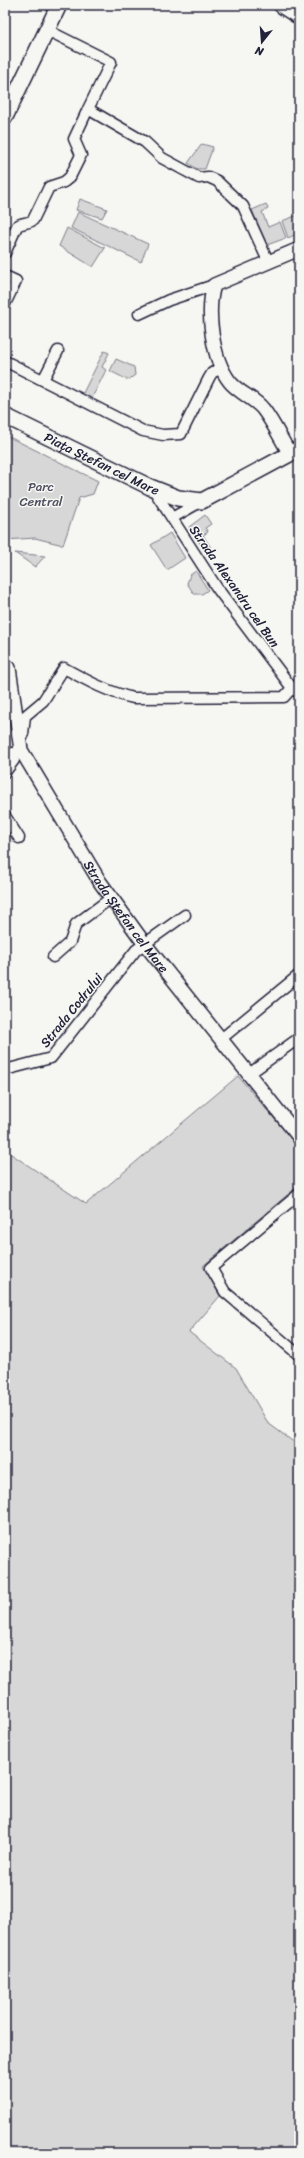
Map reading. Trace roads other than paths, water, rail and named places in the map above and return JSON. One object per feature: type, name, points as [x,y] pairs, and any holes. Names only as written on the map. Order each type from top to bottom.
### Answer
[{"type":"main road","points":[[5,117],[60,5]]},
{"type":"main road","points":[[282,5],[299,16]]},
{"type":"main road","points":[[291,5],[299,10]]},
{"type":"main road","name":"Piața Ștefan cel Mare","points":[[5,416],[157,490],[186,500],[202,501]]},
{"type":"main road","points":[[202,501],[295,451]]},
{"type":"street","points":[[5,253],[17,226],[21,223],[30,222],[33,220],[49,187],[64,182],[76,166],[80,155],[74,139],[111,62],[47,30]]},
{"type":"street","points":[[88,109],[145,142],[162,158],[199,178],[208,177],[217,181],[243,206],[268,261]]},
{"type":"street","points":[[140,314],[169,300],[214,285],[299,249]]},
{"type":"street","points":[[5,276],[16,281],[5,304]]},
{"type":"street","points":[[214,285],[210,297],[217,360],[221,368],[235,386],[262,408],[295,451]]},
{"type":"street","points":[[44,380],[58,351]]},
{"type":"street","points":[[5,361],[143,430],[163,435],[181,434],[212,373],[221,368]]},
{"type":"street","name":"Strada Alexandru cel Bun","points":[[157,490],[157,495],[217,588],[296,691]]},
{"type":"street","points":[[172,518],[202,501]]},
{"type":"street","name":"Strada Ștefan cel Mare","points":[[9,668],[15,750],[111,898],[144,944],[299,1137]]},
{"type":"street","points":[[5,772],[14,760],[15,750],[23,736],[25,716],[43,700],[64,668],[115,694],[133,698],[284,697],[296,691]]},
{"type":"street","points":[[5,816],[19,838]]},
{"type":"street","points":[[53,957],[70,942],[76,924],[111,898]]},
{"type":"street","name":"Strada Codrului","points":[[5,1070],[51,1058],[136,950],[185,916]]},
{"type":"street","points":[[221,1039],[299,975]]},
{"type":"street","points":[[249,1074],[299,1038]]},
{"type":"street","points":[[299,1194],[211,1268],[225,1292],[299,1355]]},
{"type":"park label","name":"Parc Central","points":[[41,494]]}]
